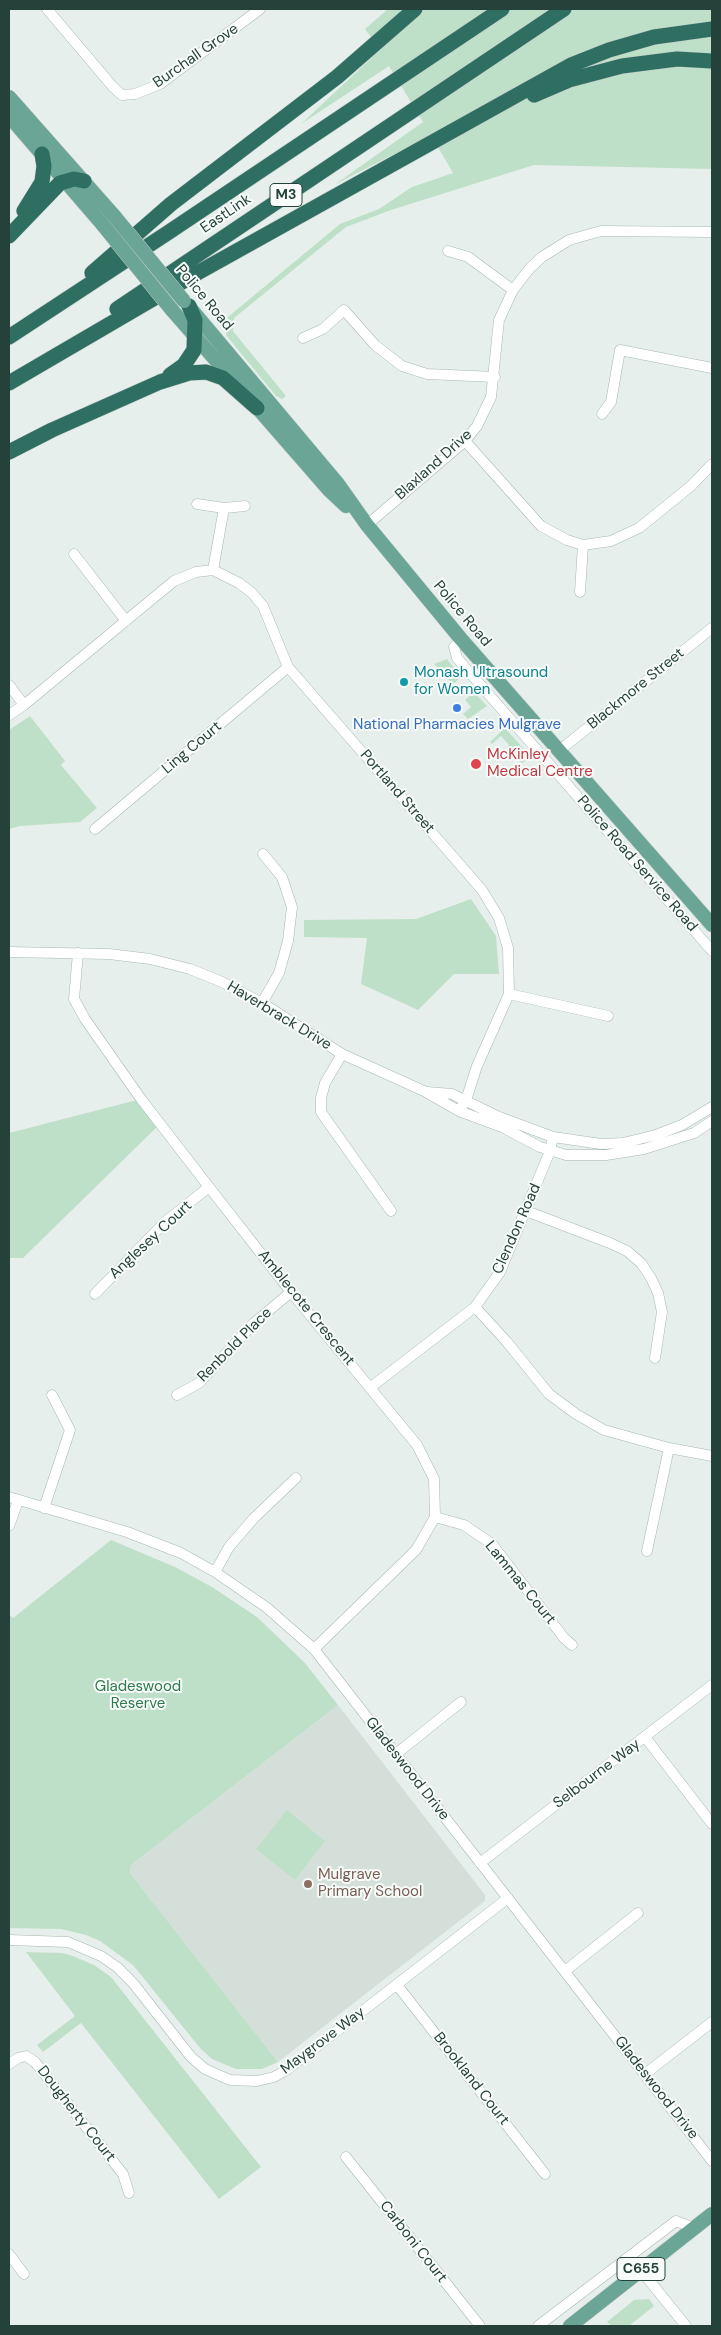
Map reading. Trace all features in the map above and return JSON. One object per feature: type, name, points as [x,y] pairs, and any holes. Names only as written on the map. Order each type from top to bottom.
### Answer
[{"type":"highway","points":[[47,312],[171,204],[337,77],[415,9]]},
{"type":"highway","name":"EastLink","points":[[9,337],[170,232],[502,9]]},
{"type":"highway","name":"EastLink","points":[[9,383],[564,9]]},
{"type":"highway","points":[[9,383],[191,277],[571,65],[609,50],[654,38],[712,29]]},
{"type":"highway","points":[[464,123],[569,80],[622,66],[677,59],[712,61]]},
{"type":"highway","points":[[9,235],[42,182],[44,166],[42,154]]},
{"type":"highway","points":[[9,235],[60,183],[74,179],[84,181]]},
{"type":"highway","points":[[160,382],[184,365],[194,350],[196,336],[195,320],[187,303]]},
{"type":"highway","points":[[9,452],[52,430],[160,382],[189,373],[206,372],[223,378],[258,408]]},
{"type":"main road","name":"Police Road","points":[[9,97],[68,167],[84,181],[109,221],[172,310],[329,490],[367,526]]},
{"type":"main road","name":"Police Road","points":[[9,116],[64,181],[109,221],[187,303],[338,484],[367,526],[462,639],[712,925]]},
{"type":"main road","name":"C655","points":[[570,2326],[712,2214]]},
{"type":"street","name":"Burchall Grove","points":[[46,9],[113,88],[122,95],[135,94],[160,84],[260,9]]},
{"type":"street","name":"Blaxland Drive","points":[[367,526],[465,441],[484,412],[491,397],[495,377],[499,320],[512,290],[530,268],[569,240],[601,231],[712,232]]},
{"type":"street","points":[[448,251],[468,257],[512,290]]},
{"type":"street","points":[[303,338],[323,329],[344,310],[375,345],[402,366],[427,374],[495,377]]},
{"type":"street","points":[[602,414],[611,402],[620,350],[712,368]]},
{"type":"street","points":[[465,441],[541,526],[560,537],[583,545],[611,541],[639,528],[691,486],[712,464]]},
{"type":"street","points":[[197,504],[224,508],[245,506]]},
{"type":"street","points":[[9,715],[24,705],[174,581],[196,572],[213,570],[224,508]]},
{"type":"street","points":[[580,592],[583,545]]},
{"type":"street","points":[[74,554],[126,621]]},
{"type":"street","name":"Portland Street","points":[[213,570],[239,582],[263,606],[288,667],[482,890],[499,918],[508,948],[509,994],[477,1066],[466,1100],[458,1111]]},
{"type":"street","name":"Blackmore Street","points":[[560,750],[712,628]]},
{"type":"street","name":"Police Road Service Road","points":[[462,639],[454,647],[457,658],[712,951]]},
{"type":"street","name":"Ling Court","points":[[95,829],[288,667]]},
{"type":"street","points":[[9,685],[24,705]]},
{"type":"street","points":[[497,704],[517,701]]},
{"type":"street","points":[[262,1003],[279,973],[288,941],[292,907],[282,877],[263,854]]},
{"type":"street","points":[[679,912],[692,902]]},
{"type":"street","name":"Haverbrack Drive","points":[[9,952],[78,953],[150,960],[190,969],[222,982],[262,1003],[342,1054],[424,1091],[458,1111],[502,1128],[550,1151],[575,1156],[638,1150],[668,1143],[694,1133],[712,1122]]},
{"type":"street","name":"Amblecote Crescent","points":[[78,953],[74,999],[141,1099],[291,1292],[417,1445],[434,1479],[435,1517]]},
{"type":"street","points":[[509,994],[608,1016]]},
{"type":"street","points":[[342,1054],[325,1084],[320,1112],[391,1211]]},
{"type":"street","name":"Haverbrack Drive","points":[[424,1091],[452,1094],[499,1116],[554,1137],[601,1144],[623,1143],[656,1135],[682,1125],[712,1107]]},
{"type":"street","name":"Clendon Road","points":[[371,1387],[475,1307],[500,1272],[554,1137]]},
{"type":"street","name":"Anglesey Court","points":[[95,1294],[165,1222],[209,1187]]},
{"type":"street","points":[[526,1211],[610,1243],[627,1251],[641,1262],[658,1293],[662,1312],[655,1358]]},
{"type":"street","name":"Renbold Place","points":[[177,1395],[199,1383],[254,1323],[291,1292]]},
{"type":"street","points":[[475,1307],[507,1342],[549,1394],[576,1414],[604,1430],[669,1448],[712,1456]]},
{"type":"street","points":[[44,1508],[70,1430],[52,1394]]},
{"type":"street","points":[[647,1551],[669,1448]]},
{"type":"street","points":[[215,1572],[229,1547],[254,1518],[296,1478]]},
{"type":"street","points":[[9,1526],[13,1499]]},
{"type":"street","name":"Gladeswood Drive","points":[[13,1499],[135,1535],[180,1553],[215,1572],[266,1607],[314,1650],[566,1971],[712,2161]]},
{"type":"street","points":[[314,1650],[416,1550],[435,1517]]},
{"type":"street","name":"Lammas Court","points":[[435,1517],[464,1525],[492,1544],[564,1638],[572,1645]]},
{"type":"street","name":"Selbourne Way","points":[[480,1863],[712,1685]]},
{"type":"street","points":[[396,1754],[461,1702]]},
{"type":"street","points":[[645,1737],[712,1824]]},
{"type":"street","name":"Maygrove Way","points":[[9,1940],[68,1942],[101,1956],[117,1967],[133,1983],[197,2062],[213,2074],[238,2082],[265,2080],[288,2069],[508,1898]]},
{"type":"street","points":[[566,1971],[638,1912]]},
{"type":"street","name":"Brookland Court","points":[[397,1985],[545,2174]]},
{"type":"street","points":[[645,2074],[712,2022]]},
{"type":"street","name":"Dougherty Court","points":[[9,2064],[18,2058],[26,2056],[35,2062],[122,2174],[130,2193]]},
{"type":"street","name":"Carboni Court","points":[[346,2157],[480,2326]]},
{"type":"street","points":[[538,2326],[676,2221],[694,2228]]},
{"type":"street","points":[[9,2254],[24,2274]]},
{"type":"street","points":[[640,2270],[686,2326]]},
{"type":"shaded area","name":"Mulgrave Primary School","points":[[338,1705],[485,1895],[485,1901],[278,2062],[130,1873],[131,1865]]},
{"type":"green space","points":[[388,9],[712,9],[712,169],[534,165],[391,210],[346,227],[234,318],[233,331],[286,396],[282,399],[276,396],[226,335],[228,317],[340,224],[379,209],[412,187],[453,173],[431,135],[334,185],[423,122],[389,66],[301,124],[380,50],[365,29]]},
{"type":"green space","points":[[447,659],[461,677],[449,688],[446,685],[450,681],[434,664]]},
{"type":"green space","points":[[474,692],[487,706],[468,719],[463,714],[471,707],[465,700]]},
{"type":"green space","points":[[30,716],[65,761],[61,765],[97,808],[80,822],[20,826],[9,829],[9,730]]},
{"type":"green space","points":[[505,728],[531,757],[522,763],[511,754],[507,747],[509,745],[501,736],[492,744],[490,742]]},
{"type":"green space","points":[[471,899],[496,936],[499,974],[454,974],[418,1010],[361,984],[367,938],[304,937],[304,920],[416,919]]},
{"type":"green space","points":[[141,1099],[160,1124],[23,1258],[9,1258],[9,1133]]},
{"type":"green space","name":"Gladeswood Reserve","points":[[111,1540],[175,1567],[212,1587],[257,1617],[305,1663],[338,1705],[131,1865],[130,1873],[278,2062],[262,2069],[236,2069],[212,2059],[200,2048],[133,1965],[100,1941],[86,1935],[61,1929],[9,1928],[9,1614],[13,1618]]},
{"type":"green space","points":[[287,1810],[325,1841],[295,1880],[256,1849]]},
{"type":"green space","points":[[26,1952],[62,1953],[73,1956],[94,1965],[111,1977],[261,2167],[219,2199],[81,2023],[43,2052],[37,2045],[75,2016]]},
{"type":"green space","points":[[649,2299],[654,2306],[629,2326],[612,2326],[607,2322],[634,2300]]},
{"type":"place","name":"Monash Ultrasound for Women","points":[[404,682]]},
{"type":"place","name":"National Pharmacies Mulgrave","points":[[457,708]]},
{"type":"place","name":"McKinley Medical Centre","points":[[476,764]]},
{"type":"place","name":"Mulgrave Primary School","points":[[308,1884]]}]
